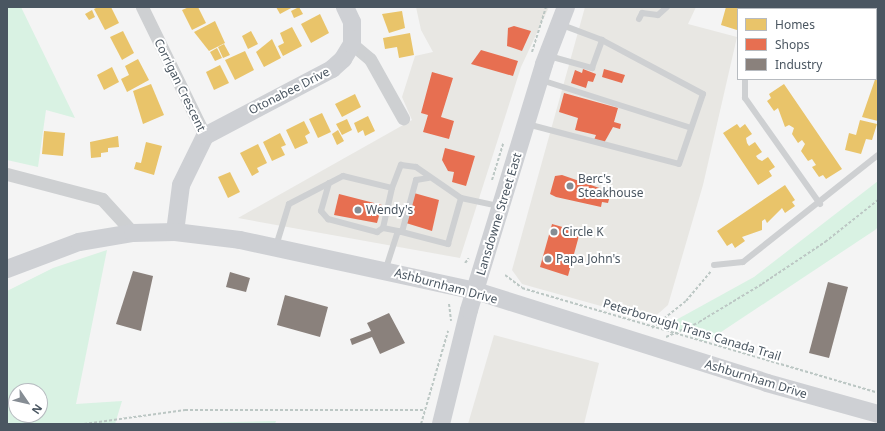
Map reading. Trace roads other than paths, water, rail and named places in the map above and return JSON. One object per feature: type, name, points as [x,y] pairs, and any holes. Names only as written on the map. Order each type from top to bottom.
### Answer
[{"type":"main road","points":[[345,7],[352,22],[352,44]]},
{"type":"main road","name":"Lansdowne Street East","points":[[441,424],[476,291],[503,207],[539,80],[566,7]]},
{"type":"main road","name":"Otonabee Drive","points":[[205,136],[332,69],[352,44]]},
{"type":"main road","name":"Corrigan Crescent","points":[[175,232],[181,185],[205,136]]},
{"type":"main road","name":"Ashburnham Drive","points":[[7,269],[79,242],[133,233],[175,232],[276,247],[476,291],[650,337],[878,414]]},
{"type":"street","name":"Corrigan Crescent","points":[[142,7],[205,136]]},
{"type":"street","points":[[352,44],[370,59],[403,118]]},
{"type":"street","points":[[7,174],[102,199],[133,233]]},
{"type":"lane","points":[[639,19],[642,13],[658,15],[667,7]]},
{"type":"lane","points":[[526,124],[679,164],[703,94],[602,40],[560,24]]},
{"type":"lane","points":[[547,55],[592,68],[602,40]]},
{"type":"lane","points":[[539,80],[691,128]]},
{"type":"lane","points":[[745,80],[744,98],[820,204]]},
{"type":"lane","points":[[714,265],[743,262],[820,204],[878,155]]},
{"type":"lane","points":[[329,183],[321,211],[328,219],[377,232],[382,228],[392,188],[401,165],[416,167],[428,178],[461,198],[503,207]]},
{"type":"lane","points":[[276,247],[289,204],[329,183],[343,176],[392,188]]},
{"type":"lane","points":[[386,270],[400,232],[416,180],[428,178]]},
{"type":"lane","points":[[382,228],[448,244],[461,198]]},
{"type":"place","name":"Berc's Steakhouse","points":[[570,186]]},
{"type":"place","name":"Wendy's","points":[[358,210]]},
{"type":"place","name":"Circle K","points":[[554,232]]},
{"type":"place","name":"Papa John's","points":[[548,259]]}]
